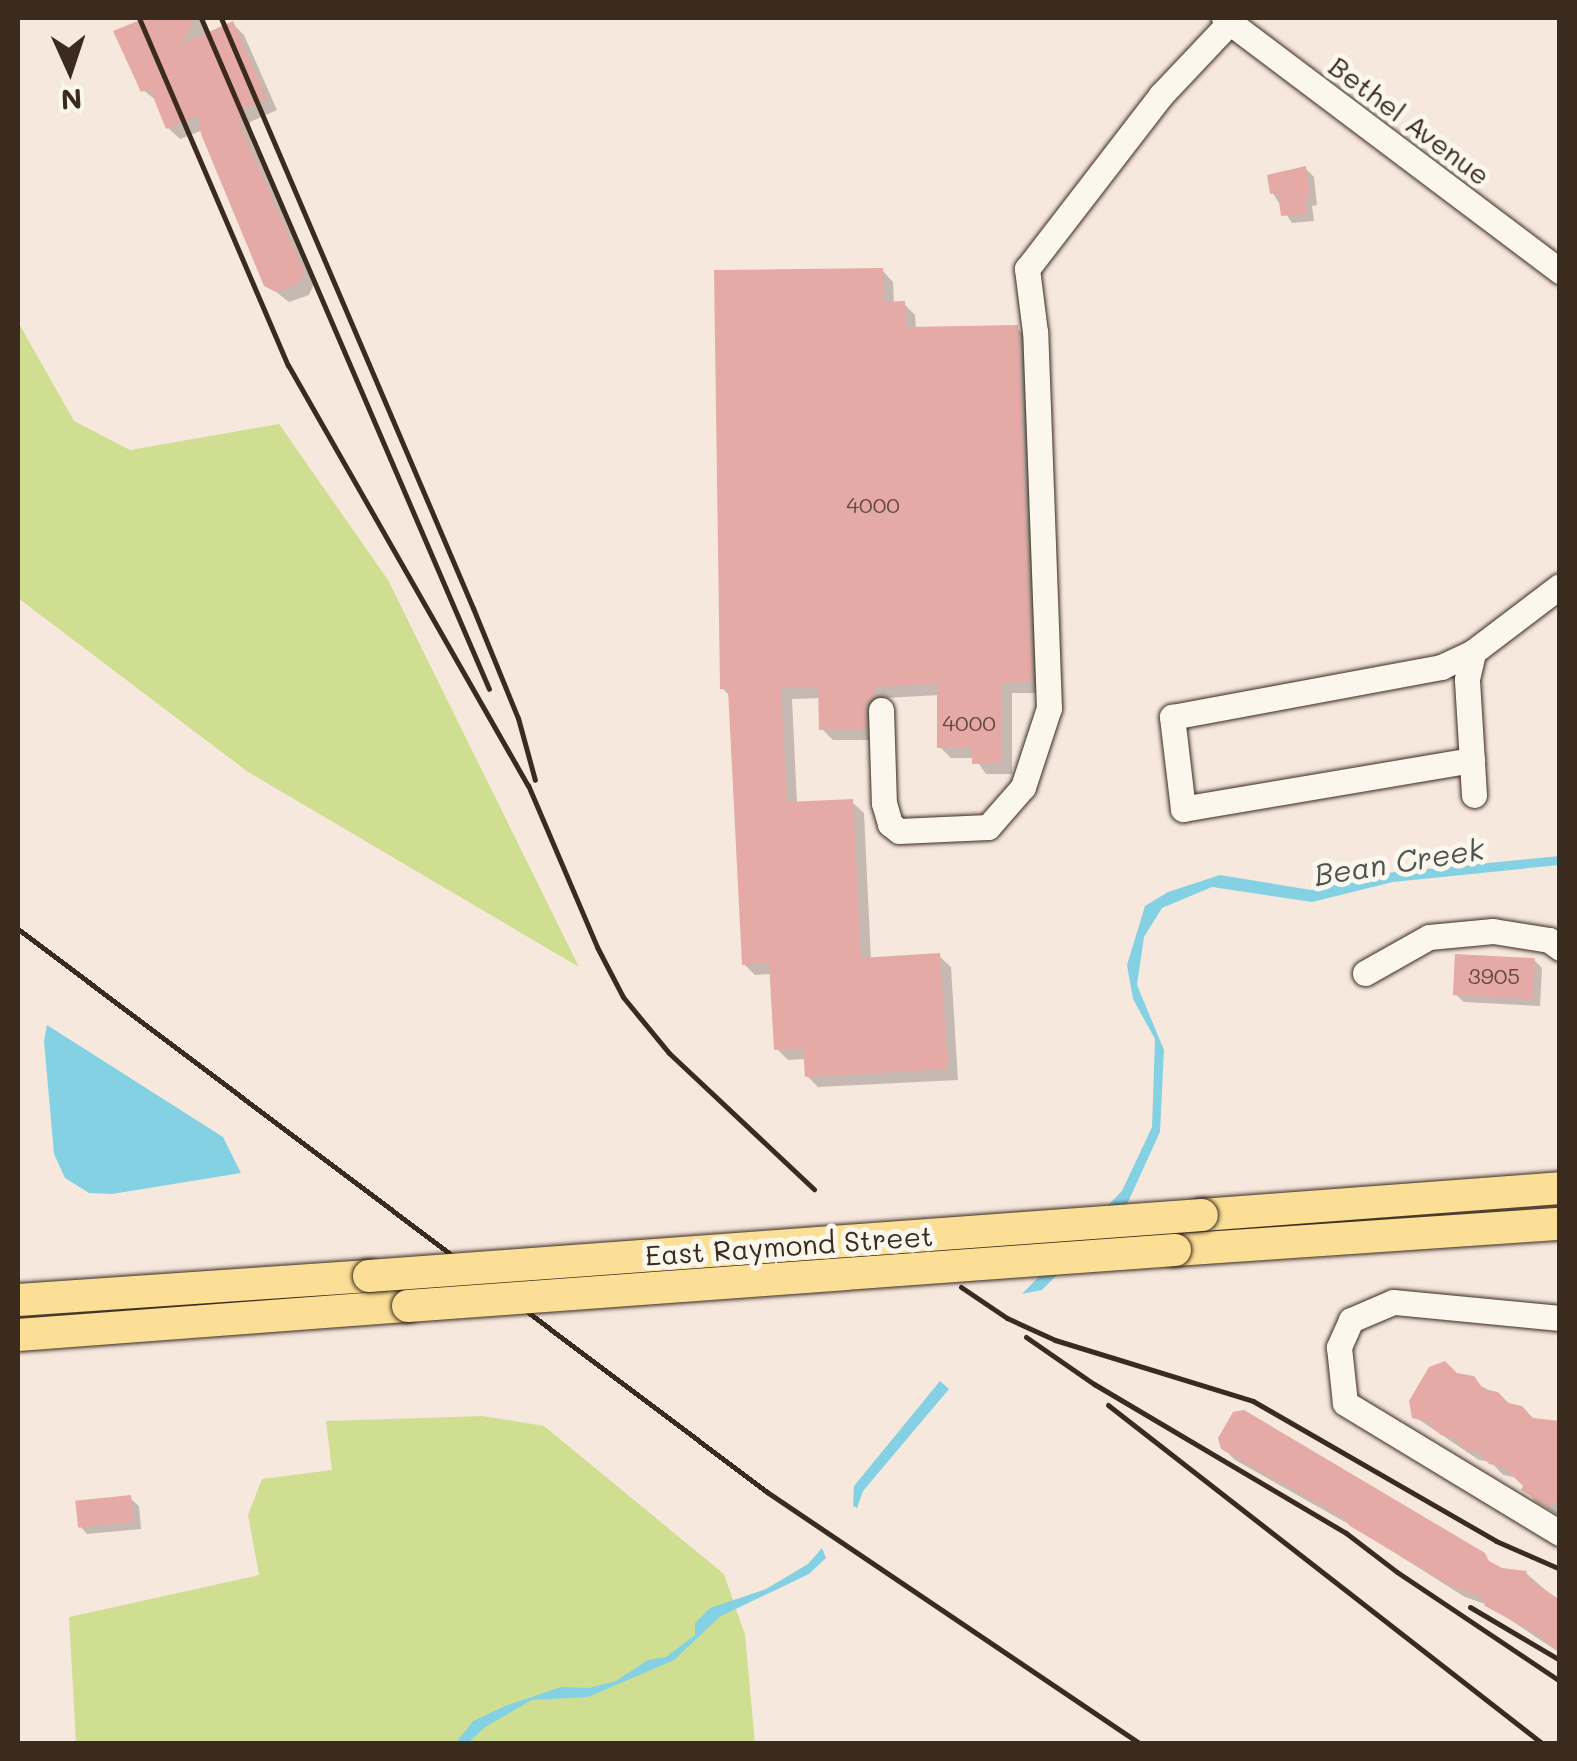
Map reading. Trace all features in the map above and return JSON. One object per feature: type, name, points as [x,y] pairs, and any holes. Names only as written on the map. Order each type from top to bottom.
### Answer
[{"type":"main road","name":"East Raymond Street","points":[[18,1300],[1560,1188]]},
{"type":"main road","name":"East Raymond Street","points":[[18,1334],[1560,1224]]},
{"type":"street","name":"Bethel Avenue","points":[[1227,20],[1560,271]]},
{"type":"street","points":[[881,710],[884,804],[890,824],[899,831],[988,827],[1022,787],[1049,708],[1035,332],[1027,268],[1161,95],[1227,20]]},
{"type":"street","points":[[1472,760],[1183,809],[1172,718],[1441,667],[1473,652],[1560,586]]},
{"type":"street","points":[[1473,652],[1467,679],[1474,795]]},
{"type":"street","points":[[1364,973],[1429,937],[1493,932],[1549,940],[1560,948]]},
{"type":"street","points":[[1560,1318],[1394,1302],[1350,1320],[1339,1347],[1345,1403],[1560,1534]]},
{"type":"green space","points":[[18,322],[74,421],[130,450],[279,424],[388,580],[579,967],[248,772],[18,598]]},
{"type":"green space","points":[[483,1416],[544,1426],[724,1574],[745,1635],[755,1743],[76,1743],[69,1617],[259,1575],[248,1515],[262,1479],[332,1470],[326,1421]]},
{"type":"water","points":[[1559,856],[1559,865],[1393,882],[1312,902],[1212,887],[1162,908],[1144,937],[1137,985],[1164,1050],[1160,1132],[1128,1202],[1042,1290],[1022,1294],[1122,1191],[1152,1127],[1155,1039],[1133,999],[1127,965],[1145,906],[1168,892],[1220,875],[1311,890],[1386,873]]},
{"type":"water","points":[[47,1025],[223,1137],[241,1173],[112,1194],[89,1193],[65,1178],[54,1154],[44,1041]]},
{"type":"water","points":[[940,1381],[949,1389],[863,1491],[857,1508],[853,1506],[854,1486]]},
{"type":"water","points":[[822,1548],[826,1558],[809,1574],[721,1616],[674,1660],[588,1697],[532,1700],[485,1727],[468,1743],[456,1743],[473,1721],[505,1706],[561,1687],[589,1688],[616,1681],[648,1660],[666,1657],[695,1635],[695,1623],[710,1608],[766,1589],[808,1564]]},
{"type":"building","points":[[145,18],[195,18],[182,44],[233,21],[267,99],[240,111],[241,127],[304,271],[298,284],[276,292],[264,286],[201,134],[198,116],[166,129],[150,89],[141,92],[113,31]]},
{"type":"building","points":[[1306,166],[1310,198],[1305,198],[1307,214],[1281,216],[1278,193],[1270,194],[1267,175]]},
{"type":"building","points":[[883,268],[884,302],[905,301],[906,327],[1018,325],[1032,682],[1002,683],[1002,763],[972,764],[972,747],[937,748],[937,684],[875,687],[876,695],[866,703],[865,729],[819,730],[818,688],[781,688],[787,802],[853,799],[861,958],[940,953],[948,1069],[805,1077],[803,1048],[774,1050],[769,963],[742,965],[728,689],[720,689],[714,270]]},
{"type":"building","points":[[1455,954],[1535,958],[1533,999],[1453,995]]},
{"type":"building","points":[[1445,1361],[1457,1373],[1474,1376],[1483,1389],[1498,1392],[1508,1403],[1522,1406],[1533,1418],[1560,1421],[1560,1505],[1553,1502],[1551,1508],[1521,1490],[1523,1486],[1504,1467],[1489,1464],[1479,1452],[1465,1450],[1428,1422],[1412,1418],[1409,1401],[1429,1367]]},
{"type":"building","points":[[1244,1410],[1485,1553],[1489,1561],[1502,1568],[1527,1571],[1525,1576],[1560,1600],[1560,1653],[1539,1635],[1485,1606],[1483,1598],[1451,1586],[1350,1526],[1343,1517],[1221,1449],[1218,1438],[1233,1412]]},
{"type":"building","points":[[131,1495],[134,1522],[78,1528],[75,1501]]},
{"type":"railway","points":[[139,18],[288,365],[528,785],[597,947],[623,997],[669,1053],[814,1189]]},
{"type":"railway","points":[[201,18],[489,689]]},
{"type":"railway","points":[[221,18],[473,608],[518,718],[535,780]]},
{"type":"railway","points":[[18,929],[767,1492],[1141,1744]]},
{"type":"railway","points":[[961,1287],[1007,1318],[1055,1340],[1253,1401],[1496,1541],[1560,1569]]},
{"type":"railway","points":[[1026,1337],[1094,1384],[1346,1533],[1397,1572],[1560,1681]]},
{"type":"railway","points":[[1108,1405],[1543,1744]]},
{"type":"railway","points":[[1470,1607],[1560,1660]]},
{"type":"water label","name":"Bean Creek","points":[[1399,861]]}]
